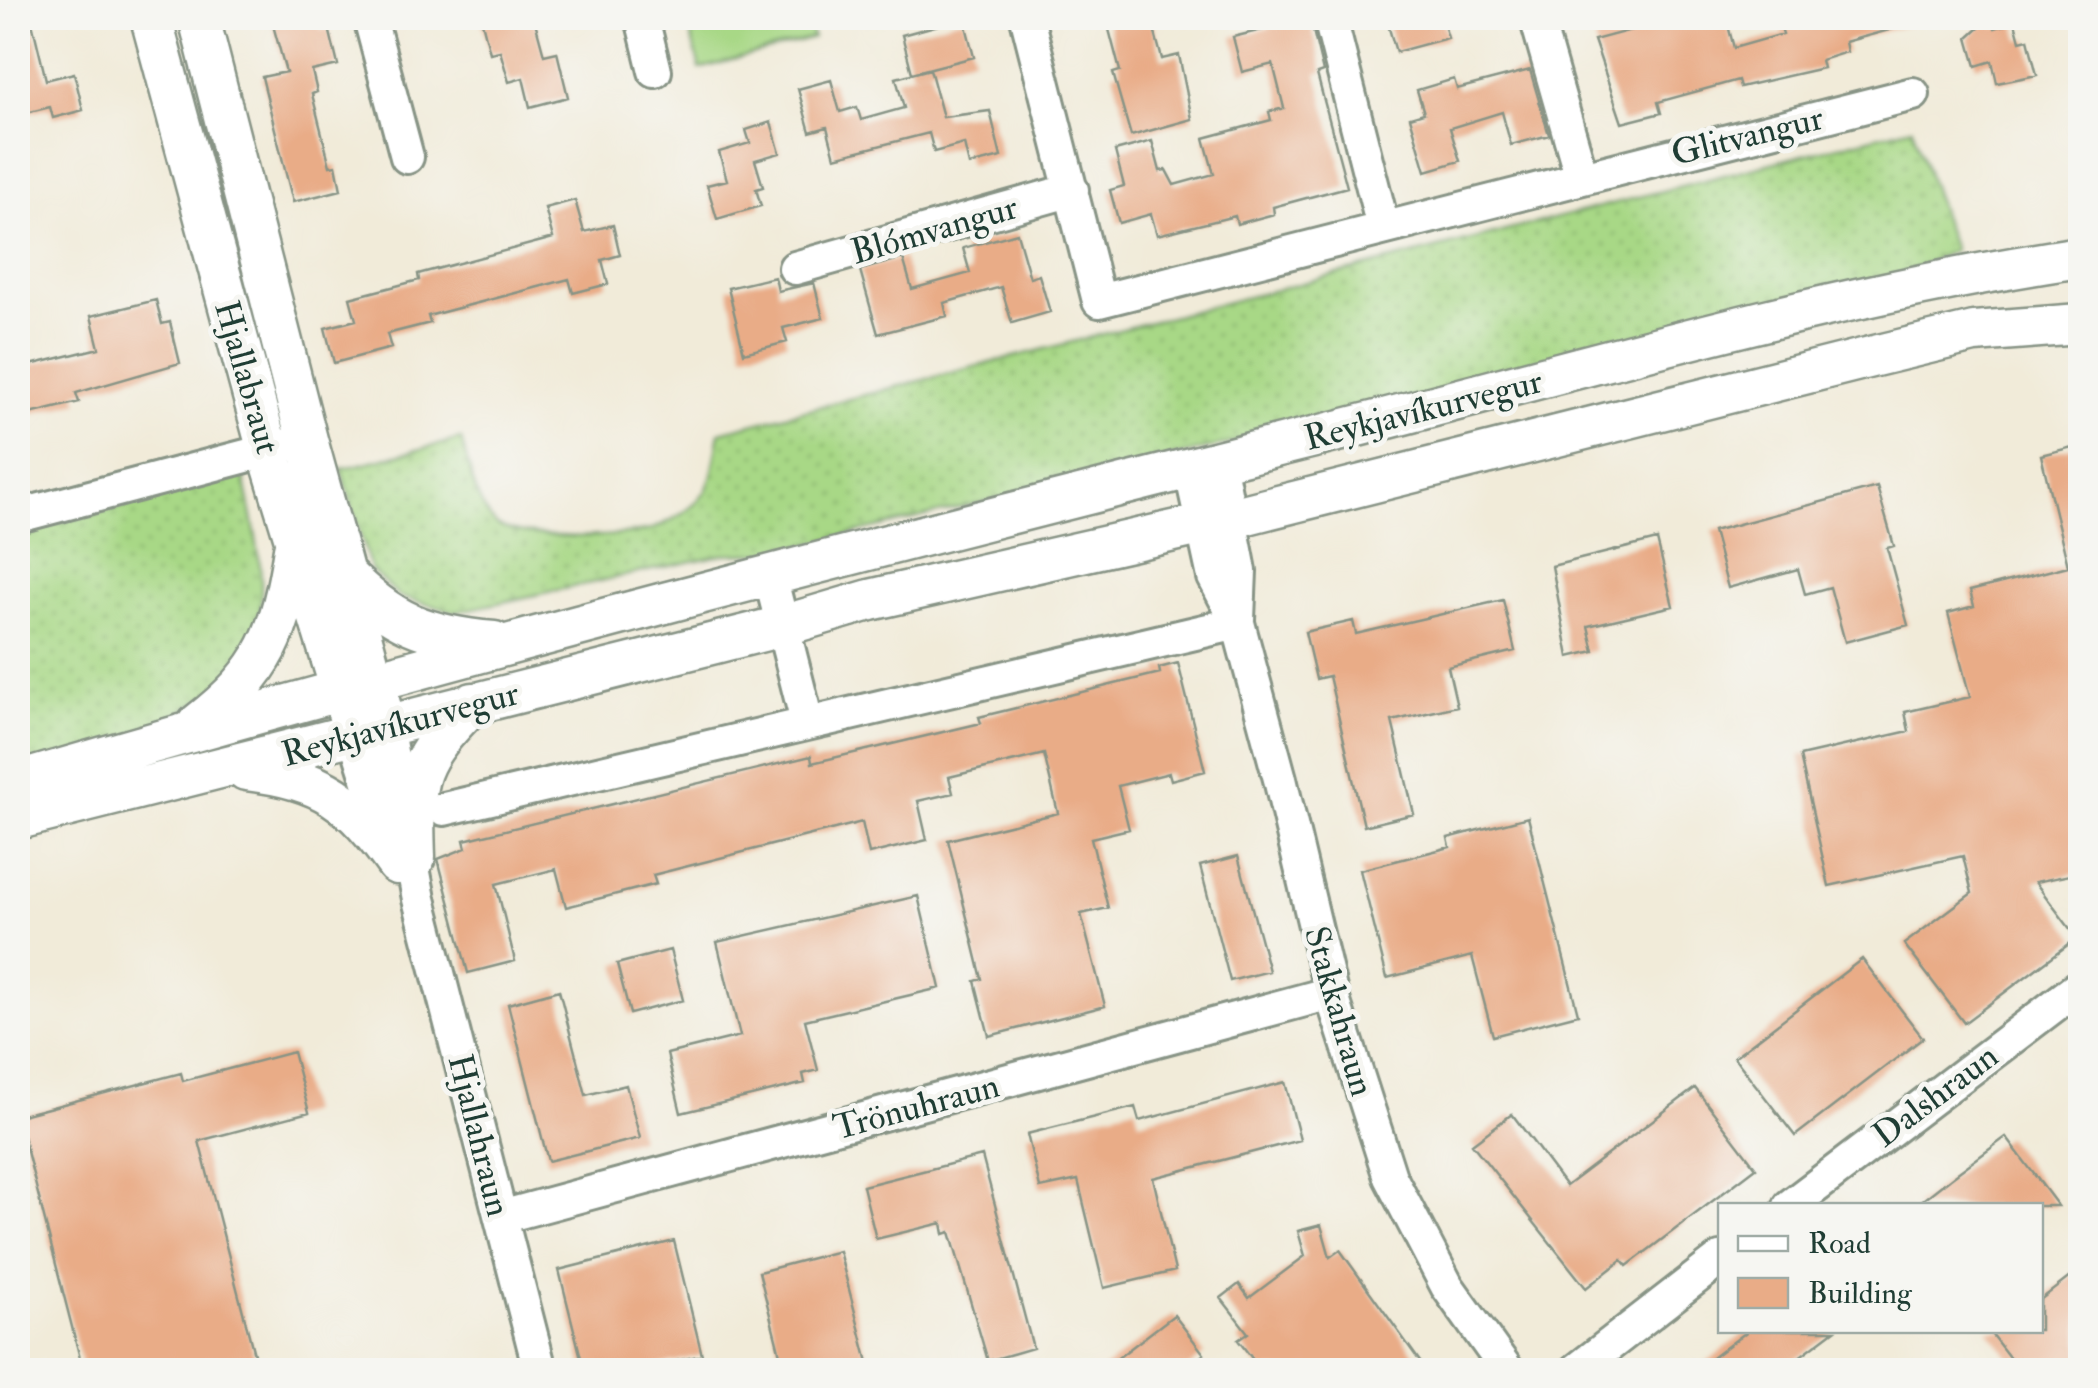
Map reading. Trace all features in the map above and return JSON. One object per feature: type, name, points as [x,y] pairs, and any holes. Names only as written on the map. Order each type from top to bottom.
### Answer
[{"type":"main road","name":"Hjallabraut","points":[[150,18],[295,540],[358,687],[370,730]]},
{"type":"main road","name":"Hjallabraut","points":[[200,18],[342,572],[358,687]]},
{"type":"main road","name":"Reykjavíkurvegur","points":[[18,782],[188,732],[770,576],[1205,464],[1859,300],[2080,257]]},
{"type":"main road","name":"Reykjavíkurvegur","points":[[18,819],[782,626],[870,600],[1216,521],[1958,336],[2080,324]]},
{"type":"main road","points":[[188,732],[235,693],[275,638],[295,540]]},
{"type":"main road","points":[[342,572],[383,612],[425,632],[518,644]]},
{"type":"main road","points":[[406,861],[416,779],[428,752],[473,703]]},
{"type":"main road","points":[[227,768],[320,784],[360,814],[406,861]]},
{"type":"street","points":[[370,18],[407,156]]},
{"type":"street","points":[[642,18],[655,71]]},
{"type":"street","points":[[1027,18],[1072,190]]},
{"type":"street","points":[[1330,18],[1383,227]]},
{"type":"street","points":[[1538,24],[1581,176]]},
{"type":"street","name":"Glitvangur","points":[[1072,190],[1099,301],[1912,94]]},
{"type":"street","name":"Blómvangur","points":[[795,268],[1072,190]]},
{"type":"street","points":[[18,516],[307,440]]},
{"type":"street","name":"Stakkahraun","points":[[1205,464],[1216,521],[1214,577],[1238,623],[1331,994],[1390,1177],[1448,1286],[1508,1370]]},
{"type":"street","points":[[770,576],[807,722]]},
{"type":"street","points":[[444,809],[1238,623]]},
{"type":"street","name":"Hjallahraun","points":[[370,730],[419,898],[540,1370]]},
{"type":"street","name":"Dalshraun","points":[[1794,1203],[2080,986]]},
{"type":"street","name":"Trönuhraun","points":[[500,1217],[1331,994]]},
{"type":"street","points":[[1576,1370],[1718,1261]]},
{"type":"green space","points":[[686,18],[808,18],[813,38],[700,69]]},
{"type":"green space","points":[[1912,127],[1954,250],[1895,278],[1494,380],[772,553],[726,554],[456,612],[400,597],[371,570],[341,469],[461,439],[478,496],[496,524],[508,530],[549,536],[642,532],[676,518],[701,498],[711,479],[720,432]]},
{"type":"green space","points":[[244,476],[259,556],[261,596],[255,635],[241,663],[217,688],[153,726],[18,771],[18,532]]},
{"type":"building","points":[[18,18],[31,18],[46,80],[74,73],[83,110],[53,118],[50,107],[18,115]]},
{"type":"building","points":[[271,18],[318,18],[321,30],[329,28],[338,65],[312,71],[317,92],[312,94],[330,166],[336,165],[341,190],[293,202],[262,77],[286,72]]},
{"type":"building","points":[[481,18],[534,18],[544,55],[557,52],[568,97],[530,107],[523,78],[509,82],[500,51],[490,53]]},
{"type":"building","points":[[964,18],[974,57],[912,73],[902,35]]},
{"type":"building","points":[[1106,18],[1151,18],[1162,59],[1179,55],[1192,119],[1131,136],[1113,73],[1120,71]]},
{"type":"building","points":[[1267,18],[1310,18],[1323,72],[1317,74],[1347,187],[1273,207],[1274,214],[1237,224],[1235,216],[1157,235],[1151,214],[1119,223],[1110,190],[1124,186],[1115,151],[1152,141],[1160,171],[1166,170],[1174,185],[1214,174],[1204,138],[1271,120],[1269,112],[1284,108],[1273,64],[1242,72],[1233,37],[1270,28]]},
{"type":"building","points":[[1386,18],[1442,18],[1448,38],[1396,52]]},
{"type":"building","points":[[1676,18],[1726,18],[1734,48],[1783,34],[1778,18],[1910,18],[1911,24],[1845,42],[1847,52],[1821,60],[1823,68],[1740,87],[1738,80],[1658,102],[1661,113],[1622,123],[1594,40]]},
{"type":"building","points":[[1989,19],[1995,28],[2015,22],[2020,41],[2028,39],[2037,75],[1997,83],[1992,61],[1976,66],[1968,38]]},
{"type":"building","points":[[930,69],[943,117],[990,111],[1001,157],[969,165],[964,144],[934,152],[929,133],[835,157],[827,127],[810,132],[798,89],[831,80],[840,112],[857,107],[861,120],[904,108],[896,78]]},
{"type":"building","points":[[1530,70],[1549,135],[1511,145],[1502,112],[1450,128],[1460,161],[1426,171],[1410,117],[1424,113],[1417,90],[1454,79],[1457,89]]},
{"type":"building","points":[[771,122],[780,153],[755,160],[763,187],[756,189],[761,206],[717,219],[707,185],[727,180],[719,152],[750,143],[746,130]]},
{"type":"building","points":[[575,200],[584,232],[613,225],[620,255],[602,260],[608,284],[573,293],[569,279],[428,316],[430,323],[387,334],[391,348],[334,363],[325,328],[356,320],[350,298],[419,280],[418,274],[553,238],[545,208]]},
{"type":"building","points":[[1017,233],[1030,278],[1039,275],[1050,312],[1012,323],[1001,287],[944,303],[947,316],[878,334],[860,270],[903,258],[912,289],[970,273],[963,248]]},
{"type":"building","points":[[775,277],[778,291],[814,283],[823,318],[783,328],[787,342],[744,353],[728,288]]},
{"type":"building","points":[[156,300],[162,324],[170,322],[180,363],[76,393],[79,402],[18,417],[18,368],[99,348],[91,316]]},
{"type":"building","points":[[2080,445],[2080,873],[2035,882],[2077,938],[1964,1023],[1904,944],[1972,893],[1963,856],[1829,886],[1800,756],[1909,731],[1905,712],[1970,697],[1948,613],[1974,606],[1970,591],[2068,566],[2041,455]]},
{"type":"building","points":[[1877,487],[1894,546],[1887,548],[1908,625],[1845,642],[1830,587],[1805,594],[1798,569],[1728,588],[1713,531]]},
{"type":"building","points":[[1657,540],[1673,606],[1588,626],[1594,651],[1569,657],[1552,566]]},
{"type":"building","points":[[1503,600],[1515,651],[1448,667],[1457,706],[1392,721],[1414,814],[1364,826],[1329,676],[1316,679],[1305,632],[1353,621],[1356,634]]},
{"type":"building","points":[[1178,663],[1205,771],[1171,780],[1169,773],[1118,786],[1129,829],[1091,838],[1108,908],[1081,914],[1105,1006],[989,1036],[975,981],[982,979],[948,840],[1058,813],[1044,754],[949,777],[953,793],[918,801],[927,840],[869,854],[862,822],[653,875],[656,884],[566,907],[556,869],[496,884],[515,961],[468,973],[438,859],[466,848],[464,840],[811,756],[812,763],[981,723],[979,717],[1160,673],[1159,668]]},
{"type":"building","points":[[1528,817],[1578,1014],[1493,1036],[1472,956],[1387,978],[1360,870],[1450,847],[1448,838]]},
{"type":"building","points":[[1238,856],[1269,971],[1230,981],[1200,866]]},
{"type":"building","points":[[918,896],[940,988],[805,1020],[818,1070],[803,1074],[805,1083],[681,1113],[667,1054],[740,1036],[717,942]]},
{"type":"building","points":[[670,950],[683,1000],[630,1014],[617,964]]},
{"type":"building","points":[[1862,959],[1923,1038],[1795,1136],[1734,1057]]},
{"type":"building","points":[[559,990],[586,1095],[626,1085],[640,1138],[548,1161],[508,1004]]},
{"type":"building","points":[[293,1052],[309,1112],[199,1141],[258,1370],[83,1370],[18,1116],[181,1073],[183,1081]]},
{"type":"building","points":[[1285,1082],[1300,1140],[1153,1178],[1175,1271],[1104,1288],[1078,1180],[1040,1188],[1027,1134],[1135,1107],[1139,1121]]},
{"type":"building","points":[[1695,1088],[1756,1168],[1627,1266],[1622,1260],[1586,1288],[1472,1144],[1512,1114],[1566,1186]]},
{"type":"building","points":[[2006,1137],[2058,1206],[1919,1203]]},
{"type":"building","points":[[982,1156],[1033,1348],[988,1361],[950,1232],[944,1234],[942,1223],[876,1239],[863,1186]]},
{"type":"building","points":[[1321,1225],[1330,1257],[1340,1250],[1426,1370],[1261,1370],[1238,1340],[1248,1333],[1221,1298],[1239,1284],[1249,1298],[1305,1256],[1298,1231]]},
{"type":"building","points":[[674,1241],[702,1355],[639,1370],[584,1370],[559,1270]]},
{"type":"building","points":[[839,1251],[870,1370],[784,1370],[759,1272]]},
{"type":"building","points":[[2080,1269],[2080,1370],[2019,1370],[1990,1333],[2043,1333],[2043,1298]]},
{"type":"building","points":[[1174,1315],[1204,1354],[1189,1367],[1102,1370]]},
{"type":"building","points":[[1745,1333],[1831,1333],[1782,1370],[1696,1370]]}]
